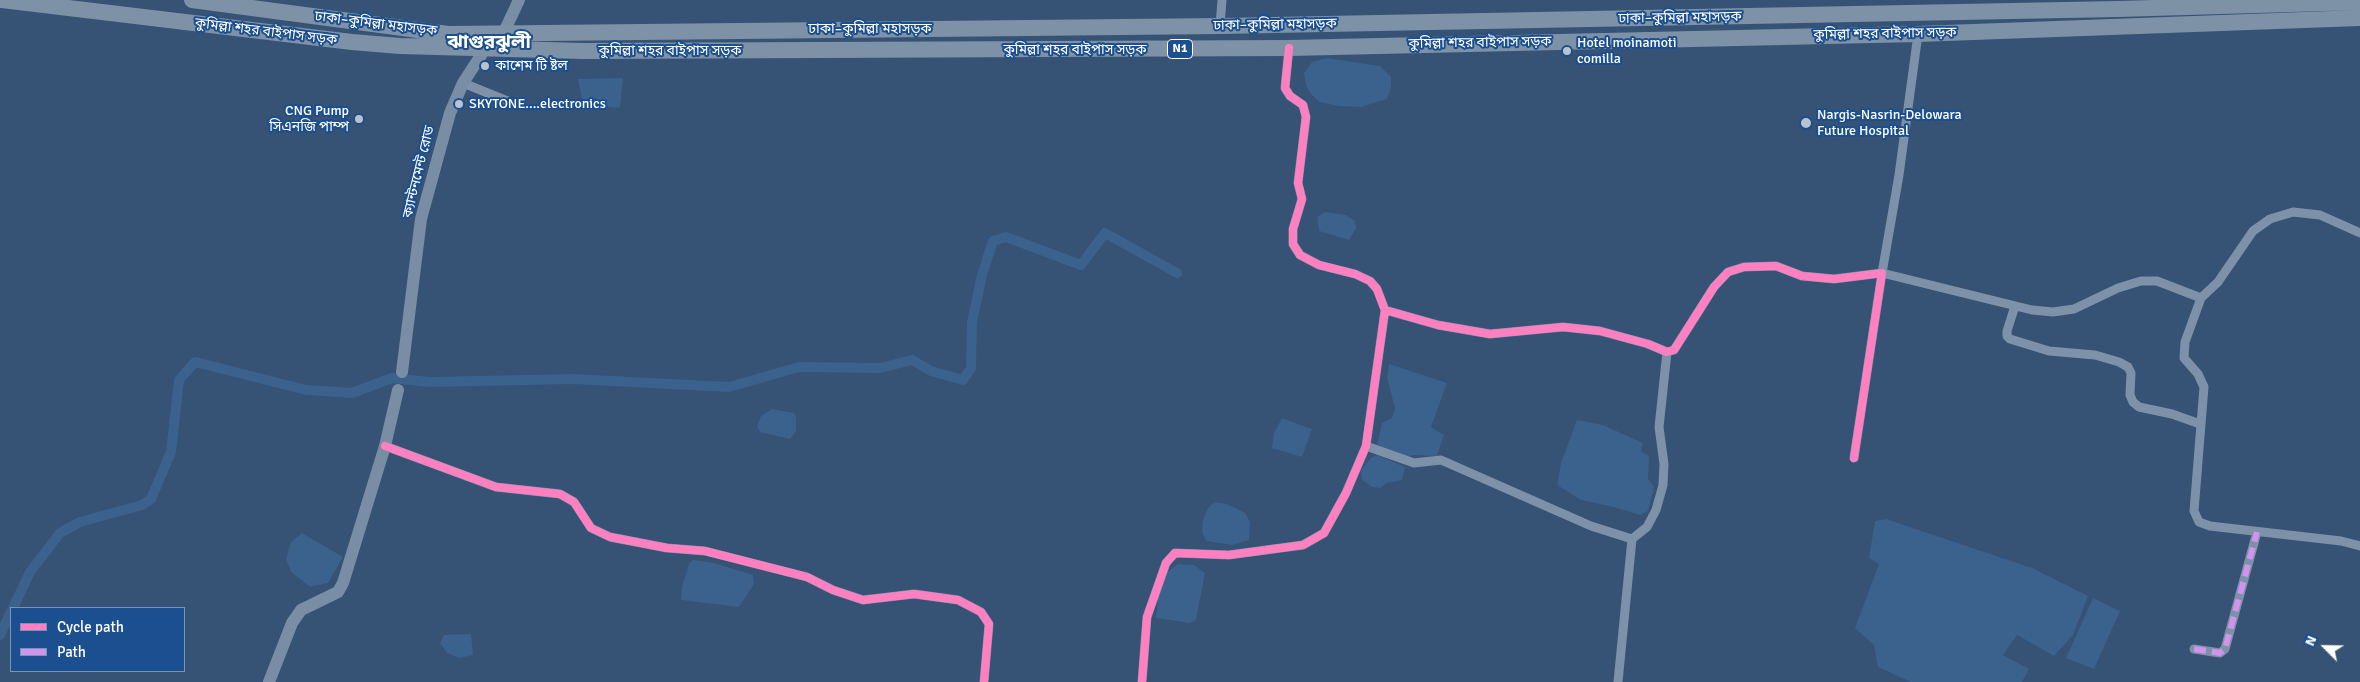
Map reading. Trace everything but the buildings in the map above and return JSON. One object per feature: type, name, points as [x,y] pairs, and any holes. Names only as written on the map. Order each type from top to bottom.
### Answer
[{"type":"highway","name":"কুমিল্লা শহর বাইপাস সড়ক","points":[[2,0],[352,42],[485,49],[869,52],[1289,48],[1918,34],[2304,7],[2360,18]]},
{"type":"highway","name":"ঢাকা–কুমিল্লা মহাসড়ক","points":[[192,0],[448,34],[1220,26],[2304,7],[2360,2]]},
{"type":"highway","points":[[2304,7],[2310,26],[2360,26]]},
{"type":"main road","name":"ক্যান্টনমেন্ট রোড","points":[[402,372],[424,203],[450,113],[463,83],[485,49],[504,32],[519,0]]},
{"type":"main road","points":[[269,682],[292,623],[301,610],[338,592],[343,583],[385,446],[398,390]]},
{"type":"street","points":[[1220,26],[1222,0]]},
{"type":"street","points":[[1854,458],[1918,34]]},
{"type":"street","points":[[1142,682],[1147,617],[1166,562],[1175,553],[1229,555],[1303,545],[1324,533],[1346,493],[1366,446],[1385,310],[1377,289],[1370,281],[1355,274],[1319,265],[1300,255],[1292,244],[1293,229],[1302,199],[1298,183],[1306,117],[1303,105],[1290,96],[1285,88],[1289,48]]},
{"type":"street","points":[[463,83],[515,104]]},
{"type":"street","points":[[2360,233],[2320,215],[2293,212],[2270,219],[2253,231],[2218,282],[2201,298],[2185,342],[2184,358],[2198,374],[2204,387],[2194,511],[2200,522],[2210,526],[2331,540],[2360,546]]},
{"type":"street","points":[[1385,310],[1438,325],[1490,334],[1563,327],[1600,331],[1648,344],[1667,352],[1674,350],[1714,287],[1728,272],[1744,267],[1776,266],[1802,276],[1834,279],[1882,273],[2015,306],[2053,312],[2074,309],[2118,288],[2141,281],[2157,281],[2201,298]]},
{"type":"street","points":[[2015,306],[2006,336],[2010,339],[2049,351],[2095,355],[2119,362],[2128,367],[2130,372],[2130,395],[2133,402],[2139,407],[2172,414],[2200,424]]},
{"type":"street","points":[[1618,682],[1632,539],[1647,527],[1656,510],[1662,485],[1664,464],[1659,427],[1667,352]]},
{"type":"street","points":[[385,446],[496,487],[560,494],[574,502],[591,528],[610,536],[667,548],[706,551],[807,577],[833,590],[863,600],[914,594],[958,600],[981,612],[989,624],[984,682]]},
{"type":"street","points":[[1366,446],[1414,463],[1441,460],[1591,526],[1632,539]]},
{"type":"street","points":[[2194,650],[2220,653],[2225,649],[2257,532]]},
{"type":"water","points":[[1327,58],[1380,66],[1391,77],[1391,88],[1387,99],[1361,107],[1339,106],[1319,102],[1306,85],[1304,73],[1312,62]]},
{"type":"water","points":[[623,78],[620,108],[583,104],[578,79]]},
{"type":"water","points":[[1325,212],[1346,215],[1355,221],[1356,228],[1349,240],[1319,231],[1317,217]]},
{"type":"water","points":[[1389,364],[1447,383],[1431,427],[1444,435],[1437,456],[1414,455],[1404,457],[1377,446],[1382,423],[1392,418],[1395,408],[1387,378]]},
{"type":"water","points":[[772,409],[794,413],[796,431],[790,439],[760,432],[757,426],[761,416]]},
{"type":"water","points":[[1282,418],[1312,429],[1302,457],[1272,448],[1274,433]]},
{"type":"water","points":[[1577,420],[1603,425],[1643,443],[1641,451],[1649,456],[1648,479],[1654,487],[1648,511],[1640,515],[1581,500],[1557,485],[1561,463]]},
{"type":"water","points":[[1377,455],[1405,467],[1402,480],[1387,483],[1380,488],[1372,487],[1362,480],[1361,470],[1371,458]]},
{"type":"water","points":[[1214,502],[1227,504],[1245,513],[1250,522],[1249,540],[1232,545],[1206,541],[1202,532],[1203,520],[1208,508]]},
{"type":"water","points":[[1886,519],[2032,568],[2088,596],[2073,635],[2054,656],[2017,635],[2003,655],[2029,669],[2022,682],[1911,682],[1878,667],[1874,645],[1855,628],[1879,564],[1869,558],[1875,521]]},
{"type":"water","points":[[302,533],[343,557],[328,583],[310,587],[291,572],[286,559],[291,542]]},
{"type":"water","points":[[693,560],[714,563],[753,575],[754,584],[739,607],[681,600],[682,587],[689,564]]},
{"type":"water","points":[[1178,564],[1194,565],[1205,573],[1196,620],[1190,623],[1156,618],[1158,599],[1167,572]]},
{"type":"water","points":[[2093,598],[2120,611],[2094,669],[2066,658]]},
{"type":"water","points":[[471,634],[473,655],[459,658],[447,653],[440,643],[444,635]]},
{"type":"waterway","points":[[13,607],[30,572],[60,533],[80,522],[142,505],[151,499],[171,452],[179,380],[195,362],[306,390],[352,393],[392,378],[429,382],[573,379],[729,387],[799,367],[880,368],[912,360],[931,371],[963,380],[971,368],[972,322],[982,275],[993,241],[1006,237],[1081,265],[1105,233],[1177,273]]},
{"type":"waterway","points":[[0,635],[10,614]]},
{"type":"marked path","points":[[2194,649],[2220,653],[2225,649],[2257,532]]},
{"type":"cycle path","points":[[1142,682],[1147,617],[1166,563],[1175,553],[1229,555],[1303,545],[1324,533],[1346,493],[1366,446],[1385,310],[1377,289],[1370,281],[1355,274],[1319,265],[1300,255],[1293,244],[1293,229],[1302,199],[1298,183],[1306,117],[1303,105],[1290,96],[1285,88],[1289,48]]},
{"type":"cycle path","points":[[1385,310],[1438,325],[1490,334],[1563,327],[1600,331],[1648,344],[1667,352],[1674,350],[1714,287],[1728,272],[1744,267],[1776,266],[1802,276],[1834,279],[1882,273],[1854,458]]},
{"type":"cycle path","points":[[385,446],[496,487],[560,494],[574,502],[591,528],[610,537],[667,548],[705,551],[807,577],[833,590],[863,600],[914,594],[958,600],[981,612],[989,624],[984,682]]},
{"type":"place","name":"Hotel moinamoti comilla","points":[[1567,51]]},
{"type":"place","name":"কাশেম টি ষ্টল","points":[[485,66]]},
{"type":"place","name":"SKYTONE....electronics","points":[[459,104]]},
{"type":"place","name":"CNG Pump সিএনজি পাম্প","points":[[359,119]]},
{"type":"place","name":"Nargis-Nasrin-Delowara Future Hospital","points":[[1806,123]]},
{"type":"district","name":"ঝাগুরঝুলী","points":[[489,43]]}]
